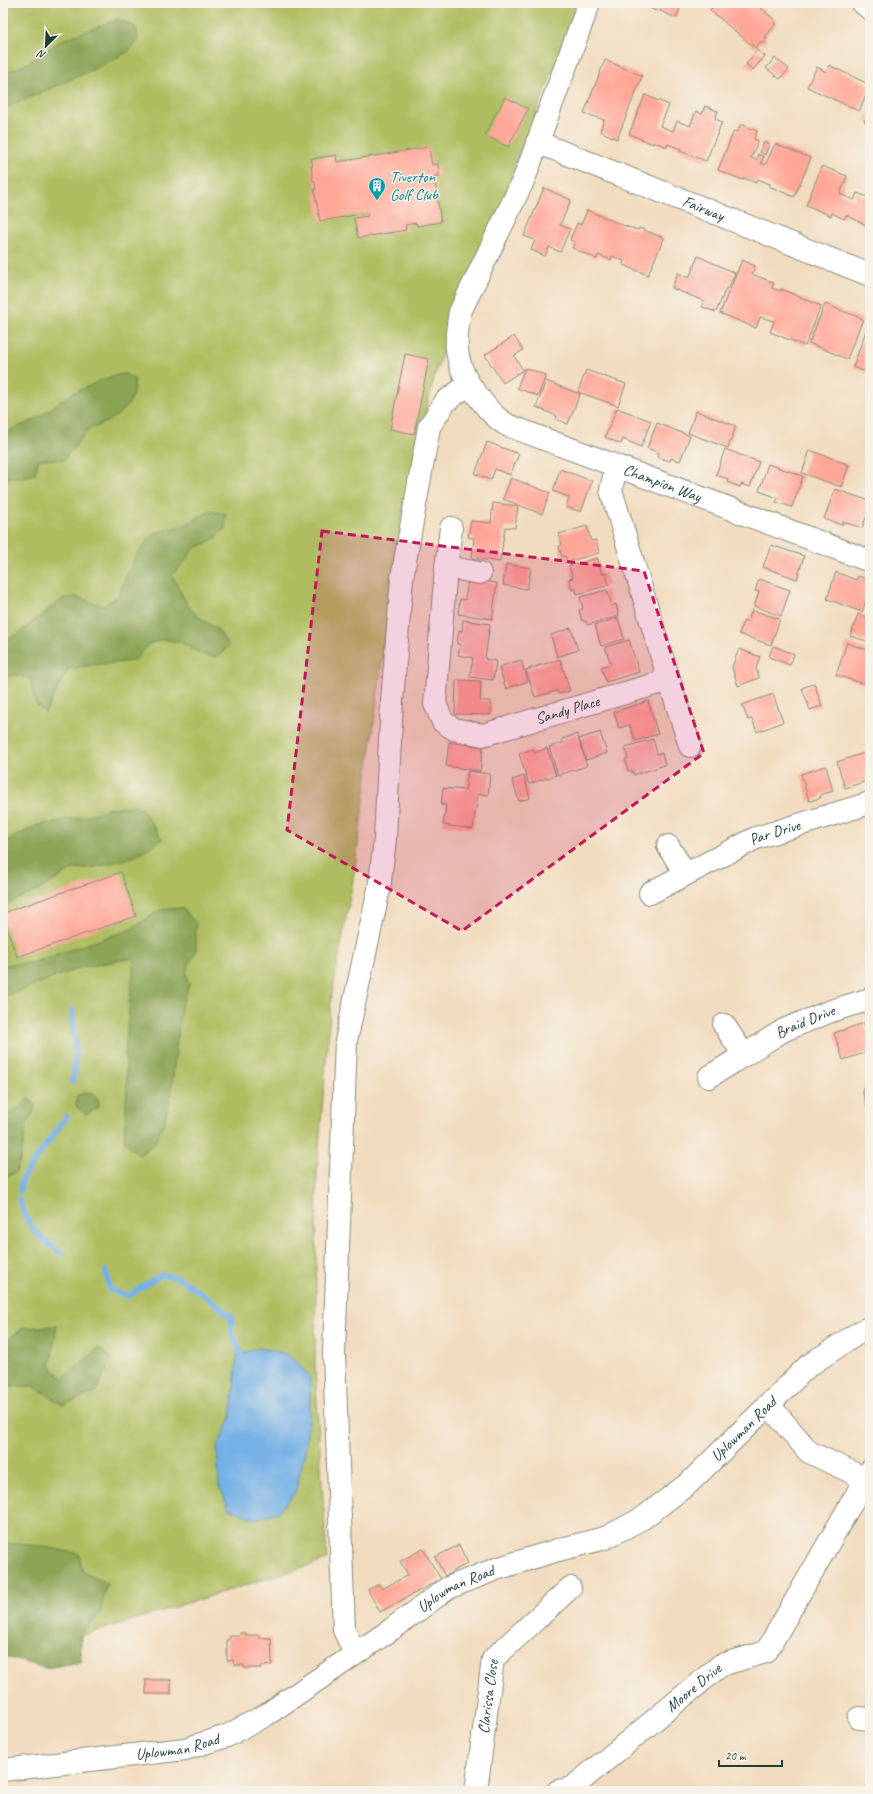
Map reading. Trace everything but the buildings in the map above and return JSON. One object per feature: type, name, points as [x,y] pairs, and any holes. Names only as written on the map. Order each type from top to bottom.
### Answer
[{"type":"street","name":"Champion Way","points":[[590,3],[524,179],[460,312],[457,331],[458,360],[462,372],[469,384],[497,419],[520,431],[870,561]]},
{"type":"street","points":[[863,3],[870,9]]},
{"type":"street","name":"Fairway","points":[[537,142],[870,275]]},
{"type":"street","points":[[355,1653],[344,1630],[334,1353],[346,1040],[379,889],[385,839],[392,701],[402,578],[429,427],[446,401],[469,384]]},
{"type":"street","points":[[616,466],[611,490],[690,746]]},
{"type":"street","name":"Sandy Place","points":[[452,528],[446,567],[434,704],[443,722],[454,730],[483,735],[669,680]]},
{"type":"street","points":[[446,567],[480,573]]},
{"type":"street","name":"Par Drive","points":[[650,893],[685,873],[756,838],[870,803]]},
{"type":"street","points":[[668,846],[685,873]]},
{"type":"street","name":"Braid Drive","points":[[709,1077],[784,1030],[831,1011],[870,999]]},
{"type":"street","points":[[724,1025],[744,1055]]},
{"type":"street","name":"Uplowman Road","points":[[3,1770],[185,1749],[227,1736],[266,1715],[448,1588],[502,1567],[605,1538],[643,1518],[689,1483],[808,1366],[855,1335],[870,1327]]},
{"type":"street","points":[[768,1404],[809,1452],[868,1477]]},
{"type":"street","name":"Moore Drive","points":[[558,1791],[572,1788],[721,1665],[766,1652],[868,1477]]},
{"type":"street","name":"Clarissa Close","points":[[476,1791],[493,1660],[570,1588]]},
{"type":"highlighted area","points":[[322,531],[644,571],[704,753],[462,931],[287,830]]},
{"type":"green space","name":"Tiverton Golf Club","points":[[3,3],[581,3],[517,159],[486,250],[461,297],[435,375],[418,440],[400,526],[354,875],[331,1000],[317,1171],[315,1371],[327,1560],[81,1636],[81,1662],[46,1668],[3,1656]]},
{"type":"green space","points":[[118,19],[136,27],[138,39],[129,51],[90,71],[3,109],[3,74],[26,64],[62,40]]},
{"type":"green space","points":[[125,374],[135,380],[133,396],[126,408],[109,421],[88,430],[64,460],[39,459],[35,474],[22,477],[8,477],[3,487],[4,433],[34,420],[73,393],[112,376]]},
{"type":"green space","points":[[210,511],[226,514],[225,528],[216,538],[193,549],[184,563],[172,575],[186,603],[196,615],[218,630],[229,646],[217,657],[203,655],[182,643],[164,639],[149,644],[134,661],[90,665],[68,669],[45,713],[36,704],[30,679],[17,675],[3,677],[3,641],[16,635],[64,598],[77,597],[103,606],[117,597],[136,555],[154,533],[183,526]]},
{"type":"green space","points":[[134,806],[142,809],[162,839],[136,856],[97,867],[73,869],[39,890],[3,906],[3,843],[37,825],[83,817],[109,808]]},
{"type":"green space","points":[[182,908],[196,923],[196,952],[186,973],[189,984],[181,1008],[171,1093],[164,1124],[153,1145],[139,1155],[124,1141],[127,1083],[125,1053],[134,958],[82,967],[3,997],[3,965],[31,963],[132,929],[159,910]]},
{"type":"green space","points":[[92,1092],[98,1099],[99,1107],[85,1115],[76,1106],[77,1095]]},
{"type":"green space","points":[[29,1098],[36,1106],[26,1126],[21,1157],[16,1172],[3,1178],[3,1115],[20,1108]]},
{"type":"green space","points":[[57,1326],[50,1366],[63,1378],[99,1348],[111,1358],[96,1392],[63,1405],[34,1386],[3,1386],[3,1340],[9,1339],[23,1328]]},
{"type":"green space","points":[[3,1543],[41,1546],[79,1554],[83,1572],[107,1583],[100,1613],[80,1636],[81,1662],[46,1668],[3,1656]]},
{"type":"water","points":[[259,1348],[287,1354],[310,1376],[310,1412],[305,1451],[296,1491],[279,1512],[255,1519],[229,1508],[219,1485],[217,1448],[231,1417],[237,1355]]},
{"type":"waterway","points":[[72,1010],[76,1058],[72,1082]]},
{"type":"waterway","points":[[20,1190],[23,1177],[67,1116]]},
{"type":"waterway","points":[[19,1199],[22,1209],[35,1231],[62,1254]]},
{"type":"waterway","points":[[106,1271],[110,1290],[128,1296],[161,1275],[178,1278],[206,1296],[231,1316],[232,1333],[241,1354]]},
{"type":"place","name":"Tiverton Golf Club","points":[[377,201]]}]
